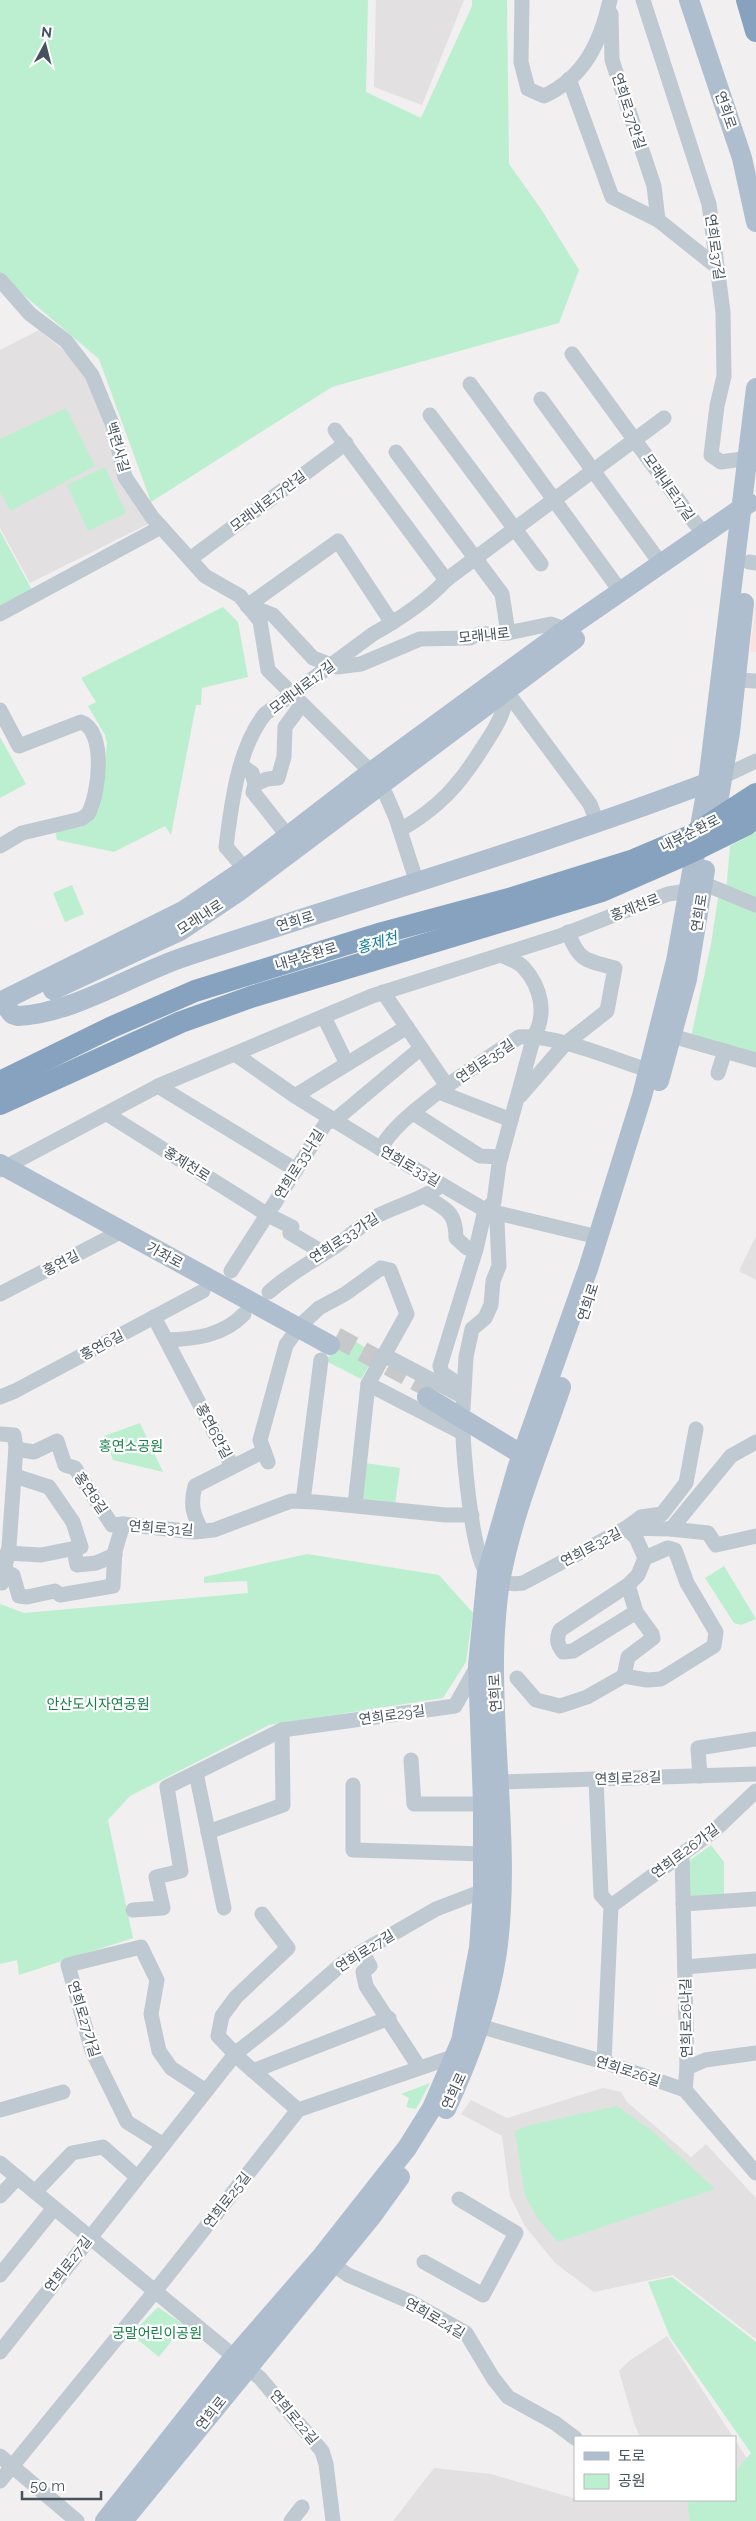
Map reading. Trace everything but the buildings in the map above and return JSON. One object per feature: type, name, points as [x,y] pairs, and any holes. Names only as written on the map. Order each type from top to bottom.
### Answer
[{"type":"highway","points":[[748,0],[756,31]]},
{"type":"highway","name":"내부순환로","points":[[0,1082],[112,1027],[195,990],[382,933],[512,898],[634,860],[693,835],[756,794]]},
{"type":"highway","name":"내부순환로","points":[[0,1104],[181,1022],[251,996],[602,891],[689,853],[746,825],[756,817]]},
{"type":"main road","name":"연희로","points":[[689,0],[742,158],[756,222]]},
{"type":"main road","name":"연희로","points":[[701,0],[722,58],[756,171]]},
{"type":"main road","name":"연희로","points":[[327,2260],[372,2216],[437,2126],[461,2077],[472,2025],[484,1891],[484,1804],[478,1665],[494,1577],[648,1070],[697,882],[718,783],[753,563],[751,509],[756,388]]},
{"type":"main road","name":"연희로","points":[[531,1452],[672,1036],[687,979],[704,803],[718,783],[751,509]]},
{"type":"main road","name":"모래내로","points":[[2,1004],[184,911],[245,869],[287,835],[376,779],[507,692],[620,592],[704,533],[751,509]]},
{"type":"main road","name":"모래내로","points":[[2,1004],[53,990],[180,931],[238,892],[376,779],[573,632],[627,599],[751,509]]},
{"type":"main road","name":"연희로","points":[[2,1004],[12,1014],[18,1016],[59,1009],[171,961],[417,883],[718,783]]},
{"type":"main road","points":[[53,990],[49,995],[48,1002],[59,1009]]},
{"type":"main road","points":[[2,1167],[28,1170],[302,1324]]},
{"type":"main road","name":"가좌로","points":[[2,1167],[122,1232],[302,1324],[329,1347]]},
{"type":"main road","points":[[431,1394],[463,1409],[531,1452]]},
{"type":"main road","name":"연희로","points":[[105,2521],[327,2260],[407,2148],[432,2108],[455,2056],[472,2025],[497,1952],[500,1894],[499,1782],[494,1660],[494,1577]]},
{"type":"main road","name":"연희로","points":[[123,2521],[242,2362]]},
{"type":"street","name":"연희로37안길","points":[[522,0],[521,62],[528,89],[544,96],[560,89],[590,58],[606,18],[610,0],[612,60],[654,186],[658,220]]},
{"type":"street","name":"연희로37길","points":[[643,0],[709,204],[723,312],[724,376],[710,452],[714,458],[722,462],[752,459]]},
{"type":"street","points":[[569,79],[612,197],[658,220],[717,268]]},
{"type":"street","name":"백련사길","points":[[0,280],[30,314],[66,341],[92,375],[113,426],[125,477],[161,527],[205,576],[240,596],[260,621],[268,670],[349,748],[376,779]]},
{"type":"street","name":"모래내로17길","points":[[572,354],[704,533]]},
{"type":"street","points":[[470,384],[620,592]]},
{"type":"street","points":[[541,400],[661,564]]},
{"type":"street","points":[[430,415],[541,564]]},
{"type":"street","name":"모래내로17길","points":[[245,869],[226,847],[233,790],[256,726],[265,714],[297,699],[331,665],[373,634],[392,623],[446,580],[664,418]]},
{"type":"street","points":[[335,430],[446,580]]},
{"type":"street","name":"모래내로17안길","points":[[190,559],[346,443]]},
{"type":"street","points":[[396,452],[474,560],[502,594],[508,633]]},
{"type":"street","points":[[0,614],[161,527]]},
{"type":"street","points":[[247,606],[338,541],[392,623]]},
{"type":"street","name":"모래내로","points":[[247,606],[273,615],[313,658],[337,667],[361,664],[420,639],[470,638],[479,634],[508,633],[552,624],[573,632]]},
{"type":"street","points":[[735,680],[756,681]]},
{"type":"street","points":[[507,692],[590,804],[597,822]]},
{"type":"street","points":[[400,830],[445,798],[464,778],[505,710],[507,692]]},
{"type":"street","points":[[255,784],[267,779],[278,778],[284,757],[285,727],[297,699]]},
{"type":"street","points":[[0,710],[19,746],[81,722],[90,727],[97,739],[98,748],[95,785],[88,814],[81,819],[22,833],[0,846]]},
{"type":"street","name":"연희로","points":[[718,783],[756,761]]},
{"type":"street","points":[[242,766],[252,773],[255,784],[253,792],[287,835]]},
{"type":"street","points":[[376,779],[400,830],[417,883]]},
{"type":"street","points":[[697,882],[756,905]]},
{"type":"street","name":"홍제천로","points":[[2,1167],[158,1086],[324,1016],[383,992],[568,932],[697,882]]},
{"type":"street","points":[[565,1044],[607,1011],[615,968],[590,962],[576,952],[568,932]]},
{"type":"street","points":[[501,954],[524,967],[541,998],[538,1028],[534,1036],[648,1070]]},
{"type":"street","points":[[383,992],[421,1048],[443,1089]]},
{"type":"street","points":[[324,1016],[347,1064]]},
{"type":"street","points":[[295,1096],[407,1027]]},
{"type":"street","name":"연희로35길","points":[[380,1149],[385,1138],[443,1089],[519,1037],[534,1036],[501,1157],[494,1202],[485,1210]]},
{"type":"street","points":[[672,1036],[756,1060]]},
{"type":"street","name":"연희로35길","points":[[517,1099],[565,1044]]},
{"type":"street","points":[[335,1120],[421,1048]]},
{"type":"street","points":[[718,1073],[725,1051]]},
{"type":"street","name":"연희로33길","points":[[235,1054],[295,1096],[380,1149],[485,1210],[497,1221],[499,1266],[495,1276],[491,1305],[485,1318],[472,1329],[466,1357],[463,1409]]},
{"type":"street","points":[[158,1086],[296,1170]]},
{"type":"street","name":"연희로35길","points":[[443,1089],[511,1120]]},
{"type":"street","points":[[413,1113],[480,1156],[501,1157]]},
{"type":"street","name":"홍제천로","points":[[107,1114],[268,1215]]},
{"type":"street","name":"연희로33나길","points":[[231,1271],[326,1122],[335,1120]]},
{"type":"street","name":"연희로33가길","points":[[269,1292],[300,1267],[324,1253],[372,1219],[400,1205],[426,1197],[442,1185]]},
{"type":"street","points":[[426,1197],[449,1210],[456,1223],[456,1238],[495,1276]]},
{"type":"street","points":[[485,1210],[474,1254],[440,1366],[442,1373],[463,1409],[472,1515],[480,1562],[494,1577]]},
{"type":"street","name":"연희로33길","points":[[485,1210],[598,1237]]},
{"type":"street","name":"연희로33나길","points":[[268,1215],[292,1227],[290,1233],[324,1253]]},
{"type":"street","name":"홍연길","points":[[0,1294],[122,1232]]},
{"type":"street","points":[[232,1466],[266,1456],[260,1440],[286,1345],[302,1324],[319,1308],[345,1294],[382,1268],[390,1270],[407,1314],[384,1355],[378,1370],[368,1384],[355,1505]]},
{"type":"street","name":"홍연6길","points":[[0,1397],[15,1391],[203,1291]]},
{"type":"street","points":[[166,1340],[186,1340],[227,1329],[244,1314]]},
{"type":"street","name":"홍연6안길","points":[[154,1317],[232,1466],[195,1486],[192,1499],[192,1515],[202,1531]]},
{"type":"street","points":[[303,1502],[329,1347]]},
{"type":"street","points":[[384,1355],[463,1409]]},
{"type":"street","points":[[368,1384],[463,1409]]},
{"type":"street","points":[[645,1558],[636,1538],[626,1528],[641,1517],[662,1514],[686,1483],[696,1429]]},
{"type":"street","points":[[1,1431],[14,1435],[16,1450],[15,1476],[6,1517],[5,1549],[41,1555],[81,1547],[73,1522],[49,1486],[15,1476]]},
{"type":"street","name":"홍연8길","points":[[16,1450],[34,1452],[57,1441],[65,1465],[75,1468],[112,1525],[123,1524]]},
{"type":"street","points":[[671,1529],[731,1456],[756,1442]]},
{"type":"street","name":"연희로31길","points":[[5,1549],[3,1577],[13,1575],[19,1596],[28,1597],[55,1591],[60,1595],[113,1586],[115,1555],[123,1524],[202,1531],[214,1530],[291,1501],[355,1505],[446,1515],[472,1515]]},
{"type":"street","name":"연희로32길","points":[[494,1577],[510,1585],[522,1583],[626,1528],[671,1529],[708,1533],[716,1545],[756,1536]]},
{"type":"street","points":[[517,1678],[536,1700],[560,1706],[586,1697],[624,1676],[647,1680],[660,1679],[714,1646],[716,1632],[687,1583],[675,1550],[668,1548],[645,1558],[638,1575],[628,1585],[566,1624],[557,1637],[558,1646],[563,1652],[573,1651],[636,1612]]},
{"type":"street","points":[[74,1549],[78,1565],[96,1563],[115,1555]]},
{"type":"street","points":[[624,1676],[624,1666],[628,1657],[652,1638],[652,1634],[636,1612],[628,1585]]},
{"type":"street","name":"연희로29길","points":[[133,1910],[164,1908],[156,1877],[181,1871],[167,1787],[282,1730],[455,1706],[478,1665]]},
{"type":"street","points":[[208,1832],[282,1805],[282,1730]]},
{"type":"street","points":[[700,1776],[698,1748],[756,1739]]},
{"type":"street","points":[[411,1760],[414,1804],[484,1804]]},
{"type":"street","points":[[196,1773],[224,1908]]},
{"type":"street","name":"연희로28길","points":[[499,1782],[756,1774]]},
{"type":"street","points":[[596,1779],[601,1895],[610,1906],[604,2062]]},
{"type":"street","points":[[353,1785],[353,1850],[484,1854]]},
{"type":"street","name":"연희로26가길","points":[[610,1906],[715,1830],[756,1791]]},
{"type":"street","name":"연희로26나길","points":[[682,1854],[687,2068],[685,2090]]},
{"type":"street","name":"연희로27길","points":[[0,2352],[162,2144],[236,2053],[278,2020],[344,1962],[436,1909],[484,1891]]},
{"type":"street","points":[[684,1904],[756,1899]]},
{"type":"street","points":[[262,1914],[288,1948],[236,1997],[222,2016],[218,2036],[298,2110],[455,2056]]},
{"type":"street","name":"연희로27가길","points":[[162,2144],[127,2122],[92,2051],[68,1965],[141,1947],[157,1980],[151,2014],[159,2051],[172,2068],[206,2091]]},
{"type":"street","points":[[362,1952],[370,1966],[363,1972],[366,1986],[389,2018],[419,2067]]},
{"type":"street","name":"연희로26나길","points":[[685,1967],[756,1961]]},
{"type":"street","points":[[254,2071],[389,2018]]},
{"type":"street","name":"연희로26길","points":[[472,2025],[604,2062],[685,2090]]},
{"type":"street","name":"연희로26나길","points":[[687,2068],[705,2060],[756,2053]]},
{"type":"street","points":[[685,2090],[756,2173]]},
{"type":"street","points":[[0,2110],[63,2092]]},
{"type":"street","name":"연희로25길","points":[[0,2481],[156,2290],[298,2110]]},
{"type":"street","points":[[35,2192],[72,2153],[103,2147],[137,2178]]},
{"type":"street","points":[[0,2163],[242,2362]]},
{"type":"street","points":[[0,2196],[18,2178]]},
{"type":"street","points":[[424,2262],[483,2295],[516,2233],[459,2199]]},
{"type":"street","points":[[0,2275],[54,2208]]},
{"type":"street","name":"연희로24길","points":[[327,2260],[348,2275],[411,2302],[466,2333],[493,2378],[508,2398],[555,2423],[574,2437]]},
{"type":"street","name":"연희로22길","points":[[242,2362],[266,2385],[322,2451],[326,2464],[333,2521]]},
{"type":"street","points":[[0,2456],[77,2521]]},
{"type":"street","points":[[291,2521],[302,2507]]},
{"type":"shaded area","points":[[376,0],[464,0],[422,105],[374,87]]},
{"type":"shaded area","points":[[39,330],[85,368],[106,429],[122,486],[148,524],[30,583],[0,528],[0,350]]},
{"type":"shaded area","points":[[756,601],[756,652],[750,652]]},
{"type":"shaded area","points":[[756,1236],[756,1280],[739,1271]]},
{"type":"shaded area","points":[[603,2088],[621,2092],[627,2102],[691,2157],[706,2144],[756,2198],[756,2339],[673,2275],[594,2292],[555,2263],[525,2226],[510,2196],[502,2136],[461,2114],[471,2100],[507,2118]]},
{"type":"shaded area","points":[[667,2336],[732,2436],[640,2436],[619,2371],[629,2361]]},
{"type":"shaded area","points":[[736,2442],[756,2472],[756,2521],[393,2521],[434,2468],[491,2474],[574,2498],[574,2501],[736,2501]]},
{"type":"green space","points":[[0,0],[368,0],[366,92],[421,118],[472,6],[472,0],[507,0],[509,164],[541,209],[579,270],[559,323],[332,387],[151,502],[99,359],[0,275]]},
{"type":"green space","points":[[66,408],[95,466],[10,511],[0,491],[0,439]]},
{"type":"green space","points":[[105,467],[126,513],[88,531],[67,485]]},
{"type":"green space","points":[[0,531],[32,590],[0,609]]},
{"type":"green space","points":[[223,607],[238,622],[248,677],[202,688],[201,705],[196,705],[171,835],[165,826],[114,852],[57,840],[55,830],[82,827],[99,809],[107,744],[105,735],[88,706],[96,702],[81,678]]},
{"type":"green space","points":[[0,737],[26,784],[0,798]]},
{"type":"green space","points":[[756,832],[756,905],[726,892],[730,846]]},
{"type":"green space","points":[[72,885],[84,914],[65,922],[53,893]]},
{"type":"green space","points":[[718,898],[734,902],[756,912],[756,1053],[691,1037],[711,944]]},
{"type":"green space","points":[[343,1334],[376,1354],[361,1379],[326,1361]]},
{"type":"green space","name":"홍연소공원","points":[[140,1423],[163,1472],[113,1460],[104,1436]]},
{"type":"green space","points":[[365,1463],[400,1468],[395,1505],[361,1501]]},
{"type":"green space","name":"안산도시자연공원","points":[[307,1554],[439,1575],[473,1613],[466,1662],[443,1698],[269,1725],[130,1796],[108,1820],[133,1938],[19,1975],[17,1960],[0,1964],[0,1604],[24,1613],[248,1593],[247,1581],[204,1583],[204,1577]]},
{"type":"green space","points":[[724,1566],[756,1619],[741,1625],[734,1623],[705,1578]]},
{"type":"green space","points":[[711,1845],[724,1862],[724,1898],[688,1899],[688,1862]]},
{"type":"green space","points":[[430,2083],[416,2109],[406,2107],[409,2098],[401,2094]]},
{"type":"green space","points":[[617,2106],[652,2131],[715,2189],[558,2242],[538,2219],[525,2196],[515,2131],[530,2125]]},
{"type":"green space","points":[[672,2277],[756,2342],[756,2521],[690,2521],[687,2501],[736,2501],[736,2471],[751,2453],[670,2337],[648,2282]]},
{"type":"green space","name":"궁말어린이공원","points":[[158,2307],[184,2325],[159,2357],[131,2334]]},
{"type":"tunnel","points":[[336,1337],[435,1391]]},
{"type":"water label","name":"홍제천","points":[[377,943]]}]
